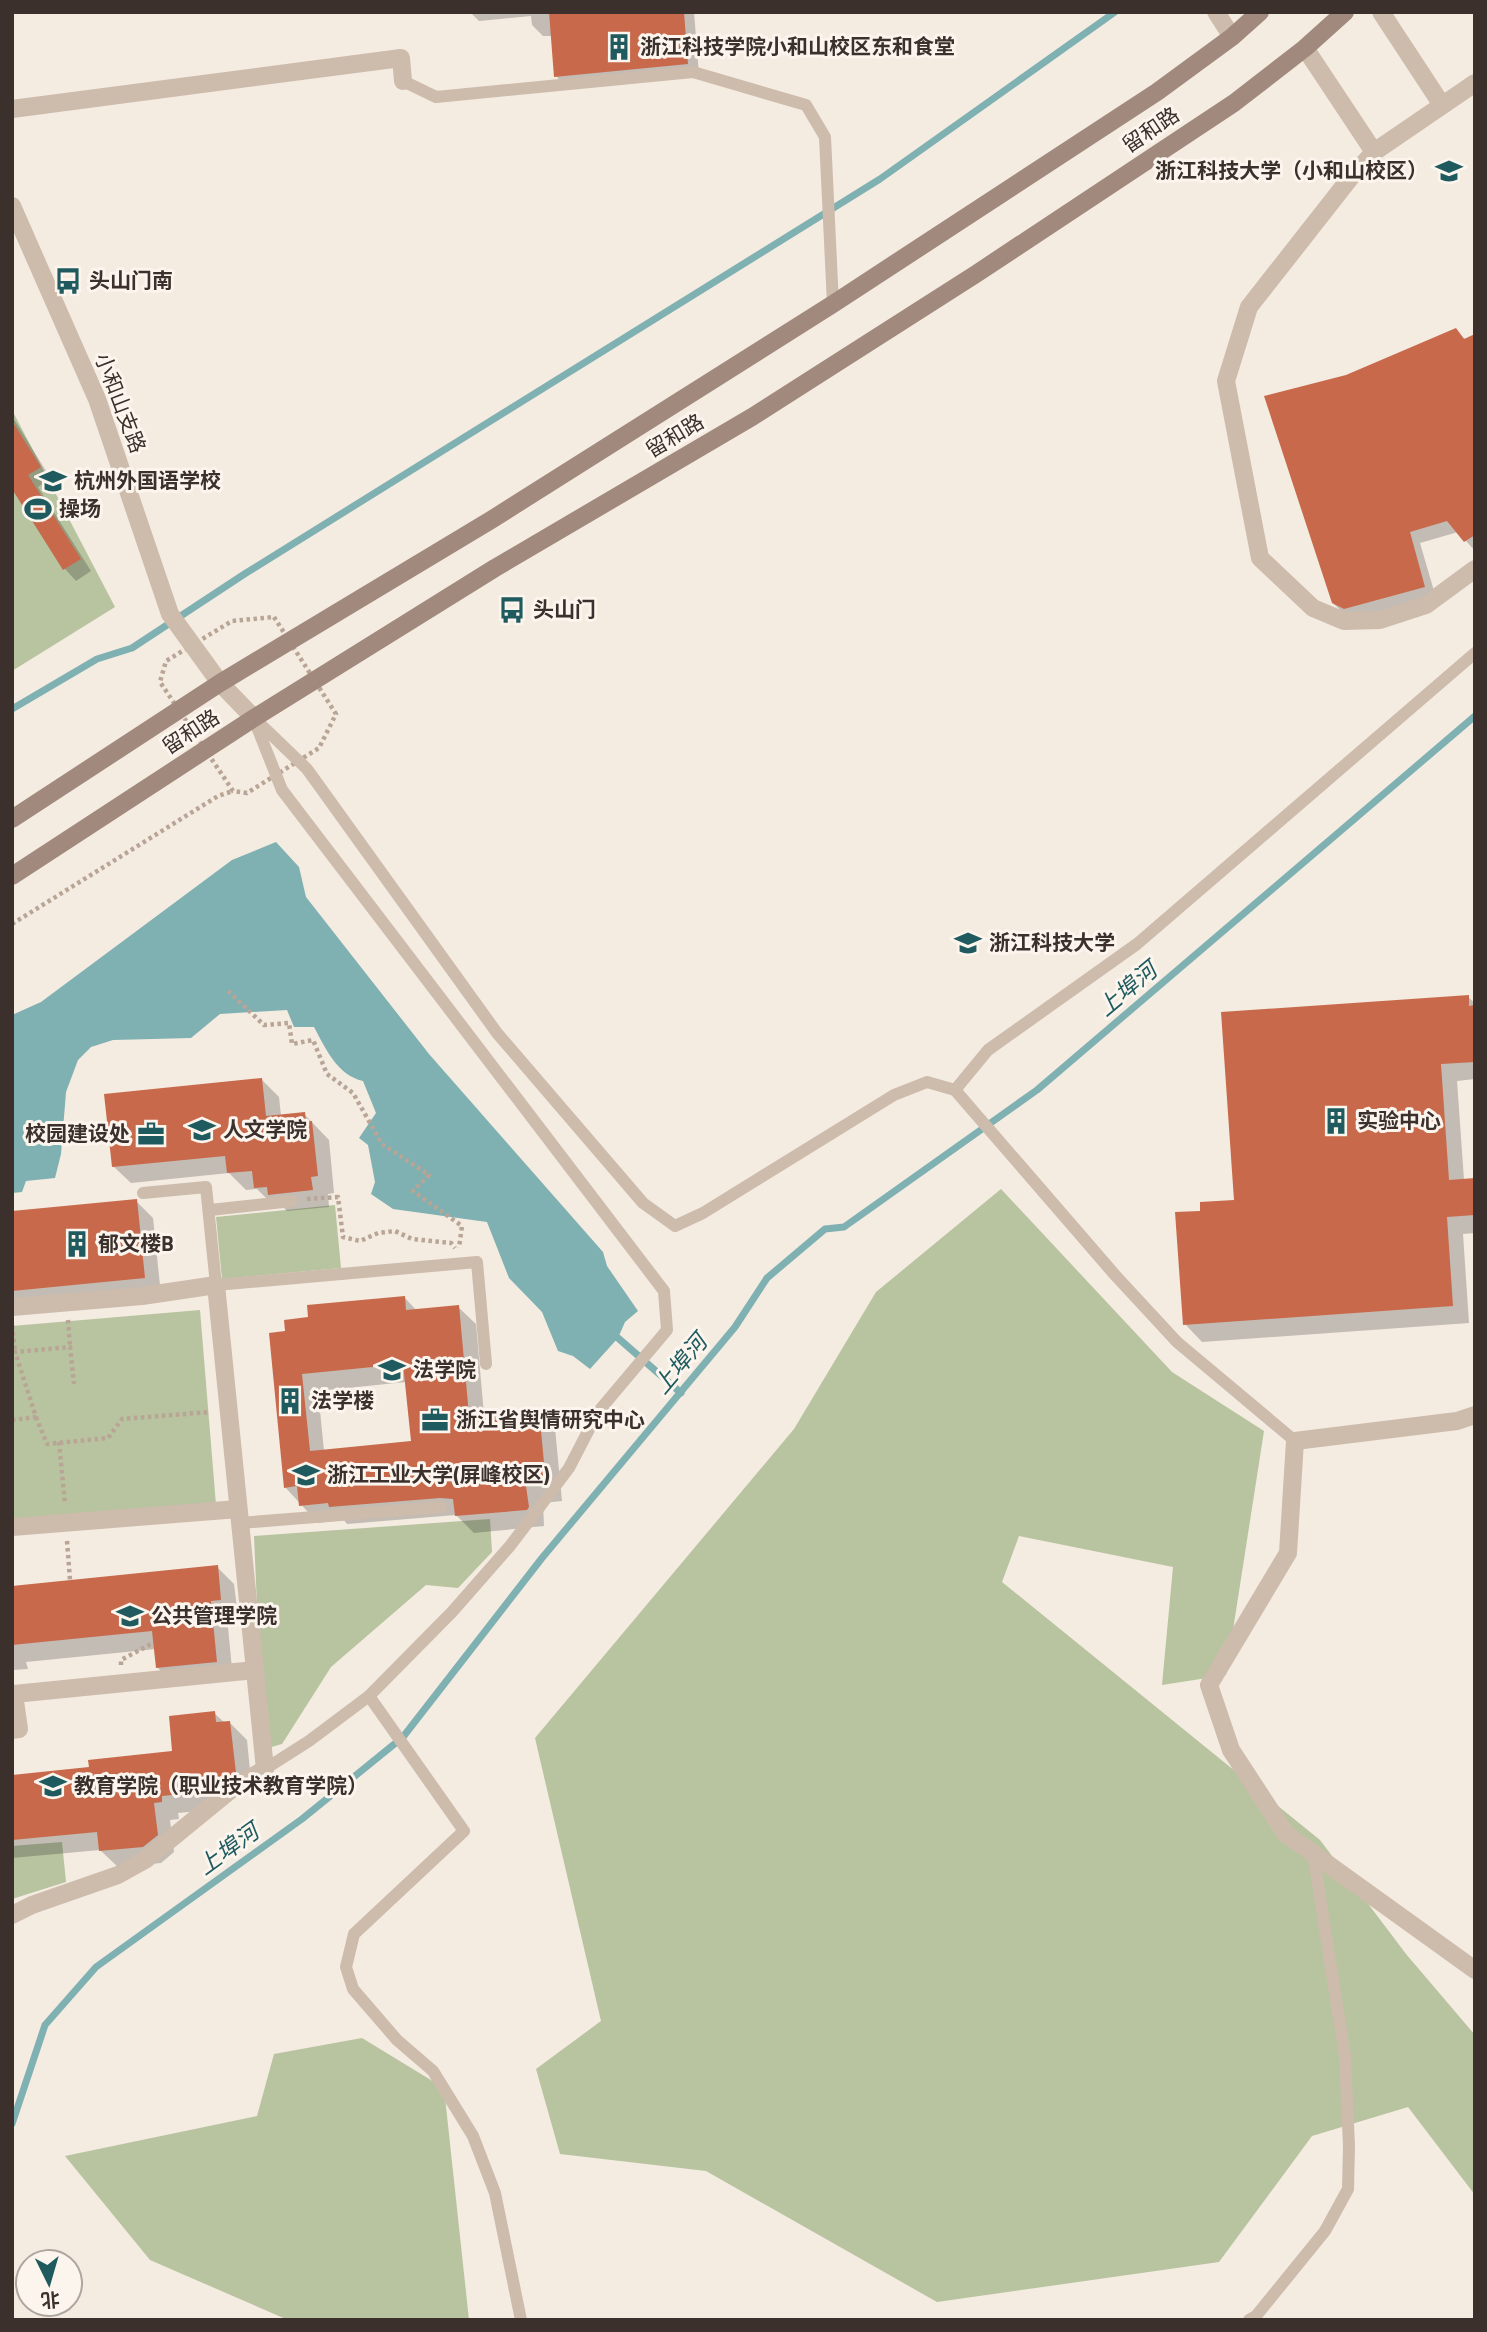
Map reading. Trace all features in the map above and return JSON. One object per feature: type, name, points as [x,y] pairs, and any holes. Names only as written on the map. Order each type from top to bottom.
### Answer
[{"type":"main road","name":"留和路","points":[[12,819],[220,683],[491,520],[833,304],[1145,99],[1232,37],[1260,12]]},
{"type":"main road","name":"留和路","points":[[12,876],[254,718],[495,568],[752,416],[917,311],[1234,103],[1305,48],[1345,12]]},
{"type":"street","points":[[1216,12],[1232,37]]},
{"type":"street","points":[[1381,12],[1442,105]]},
{"type":"street","points":[[1305,48],[1374,152]]},
{"type":"street","points":[[12,109],[401,58],[404,81]]},
{"type":"street","points":[[1475,83],[1374,152],[1249,307],[1226,381],[1260,558],[1313,608],[1344,621],[1380,620],[1426,605],[1475,569]]},
{"type":"street","name":"小和山支路","points":[[12,206],[97,399],[175,621],[220,683],[254,718]]},
{"type":"street","points":[[12,1307],[142,1296],[216,1284],[265,1769],[233,1788],[145,1860],[118,1875],[32,1905],[12,1915]]},
{"type":"street","points":[[1475,1415],[1457,1421],[1296,1441],[1288,1553],[1209,1685],[1231,1750],[1286,1834],[1475,1970]]},
{"type":"street","points":[[12,1527],[66,1522],[239,1516]]},
{"type":"street","points":[[12,1730],[19,1729],[14,1694],[255,1670]]},
{"type":"lane","points":[[404,81],[436,97],[693,72],[806,105],[825,137],[833,304]]},
{"type":"lane","points":[[955,1090],[988,1050],[1137,944],[1475,653]]},
{"type":"lane","points":[[254,718],[307,769],[497,1033],[643,1203],[675,1226],[703,1213],[894,1095],[927,1082],[955,1090],[1115,1275],[1177,1342],[1296,1441]]},
{"type":"lane","points":[[254,718],[282,790],[664,1291],[667,1330],[598,1412],[569,1468],[510,1546],[453,1612],[369,1696],[309,1741],[265,1769]]},
{"type":"lane","points":[[142,1193],[206,1187],[216,1284],[477,1262],[486,1364]]},
{"type":"lane","points":[[210,1210],[292,1201]]},
{"type":"lane","points":[[239,1516],[441,1507]]},
{"type":"lane","points":[[369,1696],[464,1831],[354,1934],[346,1967],[353,1989],[397,2040],[433,2071],[473,2136],[495,2193],[521,2320]]},
{"type":"lane","points":[[1249,2320],[1256,2316],[1325,2231],[1348,2189],[1345,2056],[1313,1853]]},
{"type":"path","points":[[12,924],[218,796],[233,792]]},
{"type":"path","points":[[228,991],[264,1025],[289,1023],[292,1044],[313,1040],[327,1073],[354,1093],[382,1144],[429,1175],[413,1191],[462,1226],[458,1251]]},
{"type":"path","points":[[292,1201],[338,1197],[343,1237],[360,1241],[378,1233],[395,1231],[412,1239],[451,1243],[466,1264]]},
{"type":"path","points":[[66,1303],[74,1384]]},
{"type":"path","points":[[12,1325],[15,1352],[47,1444],[108,1438],[122,1419],[228,1411]]},
{"type":"path","points":[[15,1352],[70,1347]]},
{"type":"path","points":[[12,1420],[36,1417]]},
{"type":"path","points":[[60,1442],[70,1580]]},
{"type":"path","points":[[122,1684],[121,1660],[153,1643]]},
{"type":"green space","name":"操场","points":[[12,410],[115,607],[12,671]]},
{"type":"green space","points":[[1001,1189],[1172,1372],[1264,1431],[1226,1675],[1162,1685],[1173,1567],[1019,1536],[1002,1582],[1320,1840],[1406,1954],[1475,2035],[1475,2195],[1408,2107],[1312,2136],[1219,2262],[937,2302],[706,2171],[560,2154],[536,2069],[601,2021],[535,1738],[794,1429],[876,1292]]},
{"type":"green space","points":[[335,1205],[341,1268],[222,1279],[216,1217]]},
{"type":"green space","points":[[200,1310],[216,1505],[12,1523],[12,1326]]},
{"type":"green space","points":[[490,1519],[492,1552],[458,1588],[426,1585],[331,1667],[282,1744],[268,1748],[259,1651],[254,1536]]},
{"type":"green space","points":[[62,1842],[66,1882],[12,1899],[12,1846]]},
{"type":"green space","points":[[362,2038],[444,2088],[469,2320],[288,2320],[150,2260],[65,2156],[257,2116],[274,2054]]},
{"type":"water","points":[[276,842],[299,867],[306,897],[429,1054],[603,1252],[607,1266],[638,1311],[625,1322],[618,1338],[590,1369],[573,1356],[558,1351],[542,1312],[509,1278],[487,1222],[393,1209],[371,1194],[375,1182],[368,1145],[359,1138],[376,1113],[363,1081],[339,1067],[314,1027],[294,1027],[287,1010],[220,1014],[191,1038],[113,1040],[91,1047],[78,1060],[66,1092],[61,1154],[55,1178],[26,1181],[22,1192],[12,1193],[12,1015],[41,1002],[232,860]]},
{"type":"building","name":"浙江科技学院小和山校区东和食堂","points":[[549,12],[684,12],[688,64],[554,77]]},
{"type":"building","points":[[1456,328],[1464,339],[1475,334],[1475,535],[1464,542],[1447,521],[1410,532],[1425,587],[1344,609],[1332,603],[1264,396],[1346,375]]},
{"type":"building","points":[[12,421],[41,467],[28,475],[81,559],[63,570],[12,489]]},
{"type":"building","name":"实验中心","points":[[1469,995],[1469,1006],[1475,1005],[1475,1062],[1441,1064],[1449,1180],[1475,1178],[1475,1215],[1447,1217],[1453,1306],[1183,1325],[1175,1212],[1200,1211],[1200,1202],[1234,1200],[1221,1012]]},
{"type":"building","points":[[262,1078],[266,1116],[305,1112],[306,1122],[312,1121],[318,1176],[311,1177],[313,1190],[268,1195],[267,1187],[254,1188],[252,1171],[227,1173],[225,1156],[112,1167],[104,1094]]},
{"type":"building","name":"郁文楼B","points":[[137,1199],[145,1278],[12,1291],[12,1211]]},
{"type":"building","name":"法学楼","points":[[405,1296],[406,1310],[459,1305],[469,1415],[539,1409],[546,1484],[526,1486],[529,1507],[527,1510],[455,1516],[453,1499],[440,1498],[329,1507],[328,1503],[299,1506],[297,1486],[284,1488],[269,1333],[285,1331],[284,1320],[308,1317],[307,1305]],"holes":[[[403,1364],[411,1441],[310,1451],[302,1374]]]},
{"type":"building","points":[[218,1565],[221,1600],[211,1601],[217,1662],[156,1668],[152,1631],[12,1645],[12,1586]]},
{"type":"building","points":[[215,1711],[216,1722],[230,1721],[236,1773],[226,1779],[192,1782],[193,1793],[162,1796],[162,1802],[154,1803],[158,1835],[143,1847],[99,1851],[97,1832],[12,1840],[12,1775],[89,1767],[88,1760],[172,1751],[169,1716]]},
{"type":"waterway","points":[[12,709],[97,659],[132,648],[246,573],[880,179],[1115,12]]},
{"type":"waterway","name":"上埠河","points":[[12,2124],[45,2025],[96,1967],[302,1819],[403,1737],[542,1558],[735,1327],[767,1278],[825,1229],[844,1227],[1037,1090],[1475,716]]},
{"type":"waterway","points":[[618,1338],[681,1393]]},
{"type":"place","name":"浙江科技学院小和山校区东和食堂","points":[[619,47]]},
{"type":"place","name":"浙江科技大学（小和山校区）","points":[[1449,171]]},
{"type":"place","name":"头山门南","points":[[68,281]]},
{"type":"place","name":"杭州外国语学校","points":[[53,481]]},
{"type":"place","name":"操场","points":[[38,509]]},
{"type":"place","name":"头山门","points":[[512,610]]},
{"type":"place","name":"浙江科技大学","points":[[968,943]]},
{"type":"place","name":"实验中心","points":[[1336,1121]]},
{"type":"place","name":"人文学院","points":[[202,1130]]},
{"type":"place","name":"校园建设处","points":[[151,1134]]},
{"type":"place","name":"郁文楼B","points":[[77,1244]]},
{"type":"place","name":"法学院","points":[[392,1370]]},
{"type":"place","name":"法学楼","points":[[290,1401]]},
{"type":"place","name":"浙江省舆情研究中心","points":[[435,1420]]},
{"type":"place","name":"浙江工业大学(屏峰校区)","points":[[306,1475]]},
{"type":"place","name":"公共管理学院","points":[[130,1616]]},
{"type":"place","name":"教育学院（职业技术教育学院）","points":[[53,1786]]}]
